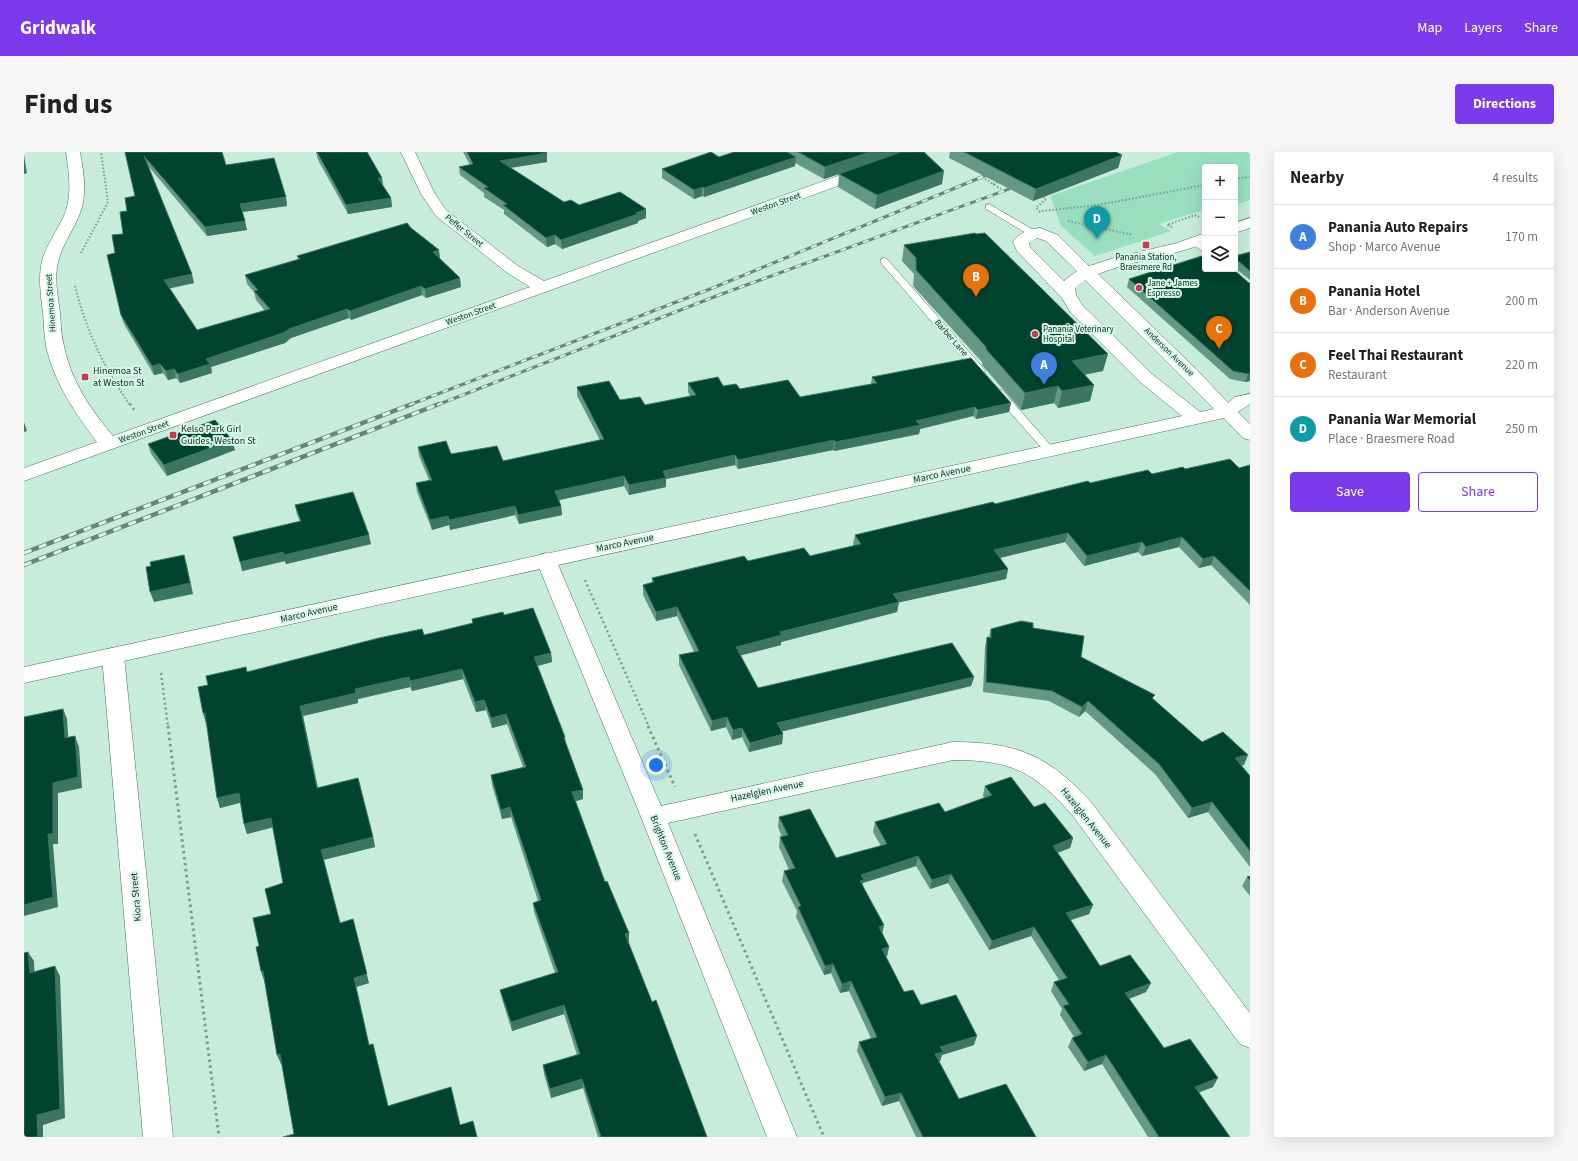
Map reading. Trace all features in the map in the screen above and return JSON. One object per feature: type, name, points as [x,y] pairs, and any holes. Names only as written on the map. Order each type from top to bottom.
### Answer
[{"type":"street","name":"Hinemoa Street","points":[[73,152],[77,186],[76,205],[58,240],[49,270],[48,286],[53,335],[58,359],[68,381],[94,424],[109,444]]},
{"type":"street","name":"Peffer Street","points":[[408,152],[428,194],[441,213],[512,269],[544,288]]},
{"type":"street","name":"Weston Street","points":[[24,475],[918,152]]},
{"type":"street","points":[[1238,227],[1250,223]]},
{"type":"street","name":"Anderson Avenue","points":[[1034,234],[1041,232],[1048,235],[1250,434]]},
{"type":"street","points":[[1034,234],[1021,242],[1023,248],[1068,295],[1077,309],[1146,378],[1197,419]]},
{"type":"street","points":[[1068,295],[1067,287],[1069,282],[1084,269],[1197,244]]},
{"type":"street","points":[[1099,285],[1122,277],[1197,244]]},
{"type":"street","points":[[1172,399],[1207,390]]},
{"type":"street","name":"Marco Avenue","points":[[1227,412],[1241,401],[1250,399]]},
{"type":"street","name":"Marco Avenue","points":[[24,675],[1227,412],[1250,416]]},
{"type":"street","name":"Brighton Avenue","points":[[546,560],[653,817],[782,1137]]},
{"type":"street","name":"Kiora Street","points":[[113,656],[158,1137]]},
{"type":"street","name":"Hazelglen Avenue","points":[[653,817],[953,751],[982,750],[1006,755],[1029,763],[1050,777],[1068,792],[1082,809],[1250,1035]]},
{"type":"lane","points":[[989,207],[1034,234]]},
{"type":"lane","name":"Barber Lane","points":[[884,261],[1050,451]]},
{"type":"path","points":[[78,258],[108,202],[101,152]]},
{"type":"path","points":[[1238,179],[1250,177]]},
{"type":"path","points":[[985,179],[1001,189]]},
{"type":"path","points":[[993,184],[1001,181]]},
{"type":"path","points":[[1043,195],[1046,199],[1036,208],[1040,211],[1098,205],[1202,186]]},
{"type":"path","points":[[1039,196],[1046,192]]},
{"type":"path","points":[[1060,220],[1138,236]]},
{"type":"path","points":[[74,281],[83,317],[94,346],[107,370],[136,412]]},
{"type":"path","points":[[585,580],[685,809],[824,1137]]},
{"type":"path","points":[[161,673],[220,1137]]},
{"type":"green space","points":[[1178,152],[1250,152],[1250,200],[1238,204],[1238,164],[1202,164],[1202,212],[1200,211],[1159,224],[1171,231],[1095,256],[1061,226],[1050,196]]},
{"type":"building","points":[[125,152],[222,152],[226,165],[274,158],[286,197],[240,204],[245,221],[205,227],[144,156],[192,274],[164,280],[197,330],[270,309],[254,291],[258,290],[245,275],[300,259],[297,256],[407,223],[411,228],[439,250],[433,252],[460,278],[425,289],[421,286],[350,311],[347,309],[289,329],[283,333],[206,359],[210,364],[178,374],[174,369],[166,371],[160,364],[152,366],[121,315],[107,255],[115,253],[112,235],[123,234],[120,212],[127,211],[125,198],[135,196]]},
{"type":"building","points":[[317,152],[367,152],[382,178],[378,178],[391,198],[346,205]]},
{"type":"building","points":[[467,152],[546,152],[547,153],[500,161],[564,202],[571,200],[579,205],[620,192],[646,209],[636,213],[638,214],[561,240],[555,235],[546,238],[503,205],[507,204],[484,188],[488,187],[459,167],[473,164]]},
{"type":"building","points":[[711,152],[719,157],[734,152],[787,152],[796,157],[694,190],[662,169]]},
{"type":"building","points":[[798,152],[870,152],[825,167]]},
{"type":"building","points":[[901,152],[924,152],[944,171],[877,195],[839,174]]},
{"type":"building","points":[[964,152],[1116,152],[1122,155],[1036,189]]},
{"type":"building","points":[[975,233],[985,233],[1108,354],[1072,361],[1094,385],[1062,391],[1058,386],[1025,393],[985,348],[987,348],[916,270],[916,258],[904,245]]},
{"type":"building","points":[[1250,252],[1250,271],[1238,261],[1238,255]]},
{"type":"building","points":[[1202,256],[1202,272],[1236,272],[1250,283],[1250,374],[1233,371],[1129,279]]},
{"type":"building","points":[[971,358],[1011,403],[978,410],[975,407],[916,421],[920,425],[835,442],[834,440],[738,460],[735,455],[663,471],[666,478],[629,485],[624,476],[555,491],[561,506],[518,515],[515,506],[449,520],[448,516],[430,520],[416,483],[432,480],[418,447],[446,441],[451,454],[497,446],[503,461],[604,439],[577,387],[609,381],[620,400],[640,397],[645,405],[696,395],[688,383],[718,377],[723,386],[736,384],[740,389],[788,380],[800,397],[877,383],[872,377]]},
{"type":"building","points":[[215,420],[232,440],[164,465],[148,444]]},
{"type":"building","points":[[1230,459],[1239,468],[1250,465],[1250,591],[1214,556],[1203,559],[1182,537],[1146,547],[1142,542],[1087,556],[1068,533],[994,550],[1008,569],[893,594],[899,602],[780,632],[782,635],[736,647],[758,688],[952,643],[974,677],[777,723],[783,734],[750,743],[742,728],[733,730],[727,717],[712,721],[679,655],[699,651],[677,607],[656,612],[643,585],[654,582],[652,578],[744,556],[748,561],[804,548],[810,556],[861,544],[855,535],[993,502],[995,504],[1088,481],[1090,483],[1148,470],[1152,474],[1183,467],[1185,469]]},
{"type":"building","points":[[353,492],[369,535],[284,555],[283,552],[240,562],[233,537],[301,521],[295,505]]},
{"type":"building","points":[[184,555],[190,583],[150,592],[146,567],[151,566],[150,562]]},
{"type":"building","points":[[533,608],[551,653],[534,657],[565,737],[564,738],[583,790],[572,792],[605,882],[607,881],[629,933],[625,934],[652,1002],[656,1000],[707,1137],[601,1137],[582,1079],[550,1089],[543,1065],[580,1054],[564,1005],[511,1022],[500,990],[558,972],[533,903],[541,900],[510,807],[501,810],[491,775],[526,767],[506,714],[491,718],[484,700],[475,702],[462,669],[410,681],[409,677],[355,689],[356,693],[300,706],[317,788],[358,778],[373,837],[321,850],[340,923],[353,919],[367,974],[354,978],[369,1045],[373,1044],[388,1106],[451,1087],[460,1125],[473,1121],[477,1137],[283,1137],[294,1134],[280,1054],[277,1055],[263,971],[261,971],[256,947],[259,946],[253,918],[271,914],[265,889],[283,883],[271,818],[244,824],[239,793],[217,798],[205,713],[203,713],[198,687],[208,685],[206,676],[246,667],[247,672],[379,638],[422,629],[424,635],[473,623],[472,619],[503,612],[504,615]]},
{"type":"building","points":[[1021,621],[1033,623],[1033,628],[1084,636],[1081,657],[1155,695],[1152,698],[1202,742],[1223,732],[1248,755],[1235,758],[1250,776],[1250,851],[1212,802],[1192,808],[1159,764],[1088,701],[1082,707],[1052,691],[986,682],[987,637],[991,638],[991,629]]},
{"type":"building","points":[[63,709],[65,738],[75,736],[78,777],[53,783],[53,834],[48,834],[53,897],[24,905],[24,717]]},
{"type":"building","points":[[1011,777],[1034,807],[1045,803],[1073,838],[1053,846],[1093,905],[1066,913],[1100,966],[1130,955],[1151,983],[1125,993],[1164,1048],[1190,1039],[1218,1078],[1195,1087],[1230,1137],[1159,1137],[1106,1055],[1088,1062],[1072,1038],[1082,1034],[1063,1006],[1069,1004],[1054,982],[1067,978],[1034,927],[992,941],[951,874],[932,880],[918,856],[861,875],[864,880],[860,881],[884,925],[879,927],[889,947],[882,949],[904,992],[913,990],[921,1005],[956,995],[977,1036],[940,1047],[943,1052],[935,1054],[959,1099],[1006,1084],[1036,1137],[923,1137],[901,1093],[885,1097],[859,1042],[877,1037],[851,981],[842,984],[833,964],[825,966],[798,907],[801,906],[784,871],[795,868],[780,837],[788,835],[779,817],[810,809],[836,858],[887,844],[875,822],[939,803],[945,812],[992,795],[985,786]]},
{"type":"building","points":[[28,952],[30,973],[55,966],[60,1109],[37,1115],[38,1137],[24,1137],[24,953]]},
{"type":"railway","points":[[409,405],[710,289],[994,172]]},
{"type":"railway","points":[[437,405],[719,295],[1020,185]]},
{"type":"railway","points":[[24,553],[412,404]]},
{"type":"railway","points":[[24,565],[439,404]]},
{"type":"place","name":"Panania War Memorial","points":[[1097,239]]},
{"type":"place","name":"Panania Station, Braesmere Rd","points":[[1146,245]]},
{"type":"place","name":"Jane + James Espresso","points":[[1139,288]]},
{"type":"place","name":"Panania Hotel","points":[[976,297]]},
{"type":"place","name":"Panania Veterinary Hospital","points":[[1035,334]]},
{"type":"place","name":"Feel Thai Restaurant","points":[[1219,349]]},
{"type":"place","name":"Hinemoa St at Weston St","points":[[85,377]]},
{"type":"place","name":"Panania Auto Repairs","points":[[1044,385]]},
{"type":"place","name":"Kelso Park Girl Guides, Weston St","points":[[173,435]]}]
